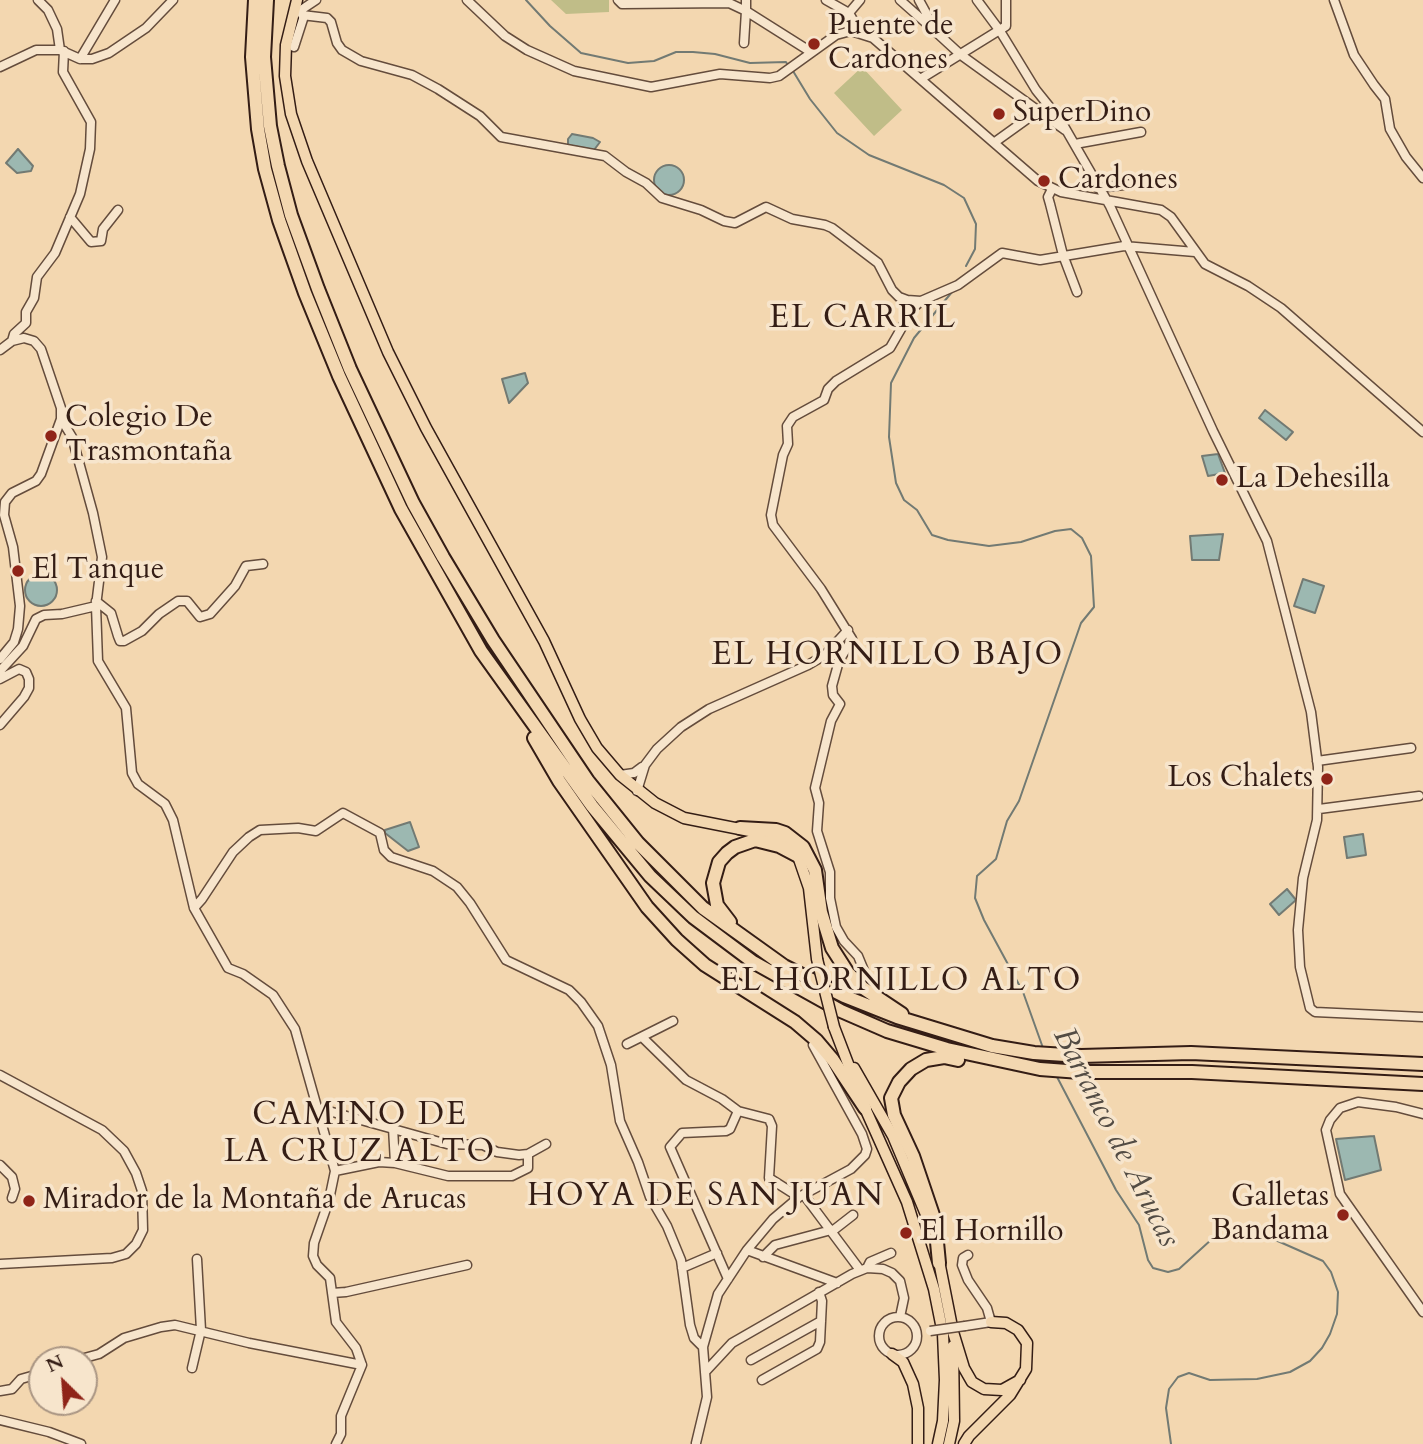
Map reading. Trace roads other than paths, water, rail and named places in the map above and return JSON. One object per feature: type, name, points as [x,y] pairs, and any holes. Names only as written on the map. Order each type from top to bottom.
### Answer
[{"type":"highway","points":[[255,0],[252,57],[258,129],[265,169],[279,220],[338,376],[401,509],[481,651],[592,806],[650,876],[693,917],[753,961],[841,1011],[887,1031],[967,1058]]},
{"type":"highway","points":[[267,0],[264,57],[270,126],[291,215],[350,369],[413,502],[492,640],[588,781],[638,843],[703,908],[784,966],[844,996],[920,1025],[992,1046],[1034,1053],[1081,1056],[1191,1053],[1423,1064]]},
{"type":"highway","points":[[499,677],[559,781],[647,907],[677,940],[705,965],[802,1028],[833,1060],[865,1108]]},
{"type":"highway","points":[[740,828],[776,830],[785,833],[803,847],[815,870],[826,933],[839,961],[863,988],[920,1025]]},
{"type":"highway","points":[[744,938],[717,905],[713,883],[719,862],[735,847],[755,841],[768,842],[798,856]]},
{"type":"highway","points":[[939,1263],[936,1221],[913,1156],[894,1115],[891,1098],[899,1082],[911,1069],[926,1060],[944,1057],[967,1058],[1040,1069],[1131,1073],[1192,1072],[1423,1084]]},
{"type":"main road","points":[[297,0],[284,60],[287,95],[299,138],[388,352],[426,428],[544,641],[580,719],[597,748],[637,791],[684,818],[765,834],[783,842],[798,856],[809,888],[817,959],[834,1027],[865,1108],[907,1202],[934,1289],[943,1334],[945,1380],[943,1421],[938,1444]]},
{"type":"main road","points":[[844,1053],[893,1136],[929,1222],[953,1332],[971,1382],[984,1389],[1002,1390],[1020,1380]]},
{"type":"main road","points":[[964,1444],[1010,1395],[1026,1369],[1027,1343],[1018,1330],[1006,1323],[991,1322]]},
{"type":"main road","points":[[950,1444],[954,1421],[953,1332]]},
{"type":"main road","points":[[892,1354],[903,1362],[913,1384],[918,1408],[918,1444]]},
{"type":"street","points":[[12,341],[13,334],[26,323],[26,312],[34,298],[37,277],[55,253],[80,194],[90,149],[92,122],[63,72],[57,29],[48,10],[38,0]]},
{"type":"street","points":[[80,59],[116,0]]},
{"type":"street","points":[[0,67],[36,50],[62,50],[80,59],[92,59],[110,53],[131,40],[173,0]]},
{"type":"street","points":[[294,47],[302,14],[316,0]]},
{"type":"street","points":[[467,0],[505,36],[527,50],[575,71],[651,87],[720,74],[770,78],[786,73],[836,35],[850,31],[860,32],[873,38],[922,78],[1038,181],[1071,195],[1161,210],[1171,217],[1205,264],[1248,286],[1281,308],[1423,432]]},
{"type":"street","points":[[618,0],[622,4],[729,3],[811,52]]},
{"type":"street","points":[[744,43],[746,0]]},
{"type":"street","points":[[826,0],[849,13],[860,32]]},
{"type":"street","points":[[849,13],[860,0]]},
{"type":"street","points":[[900,0],[961,55],[1068,132]]},
{"type":"street","points":[[919,0],[937,33]]},
{"type":"street","points":[[977,0],[1068,132],[1116,218],[1213,431],[1267,541],[1311,712],[1317,761],[1319,810],[1303,878],[1298,930],[1300,967],[1310,1009],[1315,1012],[1423,1017]]},
{"type":"street","points":[[922,78],[1006,26],[1006,0]]},
{"type":"street","points":[[1334,0],[1354,55],[1385,99],[1391,129],[1406,157],[1423,178]]},
{"type":"street","points":[[302,14],[327,18],[331,22],[337,43],[351,57],[412,75],[480,116],[501,137],[510,141],[605,156],[646,183],[662,198],[701,210],[724,221],[735,223],[766,207],[792,219],[832,228],[878,264],[899,297],[921,301]]},
{"type":"street","points":[[995,142],[1047,105]]},
{"type":"street","points":[[1075,144],[1141,132]]},
{"type":"street","points":[[1098,188],[1166,180]]},
{"type":"street","points":[[1052,189],[1048,197],[1049,204],[1063,255],[1077,292]]},
{"type":"street","points":[[1116,218],[1117,211],[1124,204]]},
{"type":"street","points":[[70,217],[91,242],[101,241],[103,229],[118,210]]},
{"type":"street","points":[[865,973],[858,956],[836,927],[830,898],[830,872],[817,831],[819,803],[815,788],[831,720],[840,704],[832,686],[839,661],[852,639],[821,589],[773,524],[771,515],[783,455],[788,444],[787,426],[793,417],[824,400],[828,389],[836,381],[890,348],[913,308],[921,301],[958,285],[1002,253],[1040,260],[1129,247],[1195,252]]},
{"type":"street","points":[[0,350],[12,341],[24,338],[34,341],[41,349],[61,408],[61,419],[41,474],[36,481],[12,493],[5,502],[4,515],[13,547],[20,606],[14,642],[0,659]]},
{"type":"street","points":[[61,419],[72,437],[100,546],[102,556],[96,604],[98,661],[126,708],[132,773],[138,784],[165,804],[173,820],[194,908],[228,968],[243,974],[273,995],[295,1029],[335,1171],[329,1200],[314,1243],[313,1256],[317,1265],[330,1278],[336,1322],[356,1348],[362,1365],[341,1416],[341,1434],[336,1444]]},
{"type":"street","points":[[0,671],[23,646],[36,619],[44,615],[62,614],[96,604],[111,613],[120,641],[124,641],[142,631],[159,614],[178,601],[187,601],[200,617],[210,614],[235,586],[246,566],[263,564]]},
{"type":"street","points":[[637,791],[645,765],[657,749],[681,727],[709,709],[808,665],[825,655],[848,630]]},
{"type":"street","points":[[0,679],[19,669],[26,672],[29,678],[29,688],[24,697],[0,725]]},
{"type":"street","points":[[1317,761],[1412,748]]},
{"type":"street","points":[[620,775],[634,772],[645,765]]},
{"type":"street","points":[[1319,810],[1419,796]]},
{"type":"street","points":[[194,908],[233,852],[248,837],[260,830],[298,828],[316,831],[343,813],[380,833],[384,850],[391,857],[433,871],[457,887],[506,960],[569,990],[598,1026],[611,1065],[620,1121],[650,1197],[667,1226],[681,1261],[690,1325],[694,1338],[703,1347]]},
{"type":"street","points":[[627,1044],[673,1021]]},
{"type":"street","points":[[696,1444],[707,1397],[703,1347],[718,1294],[747,1250],[773,1219],[801,1196],[851,1170],[867,1149],[862,1133],[821,1057],[802,1028]]},
{"type":"street","points":[[642,1037],[686,1080],[722,1099],[738,1111],[769,1119],[772,1126],[769,1178],[801,1196],[864,1269],[883,1269],[900,1281],[904,1298],[900,1317]]},
{"type":"street","points":[[0,1075],[102,1130],[124,1151],[136,1173],[142,1192],[143,1230],[136,1244],[126,1254],[112,1258],[0,1264]]},
{"type":"street","points":[[1423,1114],[1358,1102],[1340,1108],[1326,1130],[1340,1194],[1423,1312]]},
{"type":"street","points":[[318,1108],[447,1144],[483,1145],[497,1152],[519,1156],[546,1144]]},
{"type":"street","points":[[728,1279],[670,1147],[682,1133],[730,1129],[738,1111]]},
{"type":"street","points":[[393,1128],[394,1163]]},
{"type":"street","points":[[335,1171],[379,1162],[448,1176],[512,1176],[528,1168],[528,1154]]},
{"type":"street","points":[[0,1165],[12,1177],[15,1189],[12,1198]]},
{"type":"street","points":[[763,1257],[775,1245],[830,1230],[853,1215]]},
{"type":"street","points":[[747,1250],[837,1283]]},
{"type":"street","points":[[682,1268],[717,1253]]},
{"type":"street","points":[[706,1371],[732,1343],[864,1269],[870,1262],[891,1253]]},
{"type":"street","points":[[968,1255],[963,1258],[965,1272],[976,1294],[987,1308],[1006,1323]]},
{"type":"street","points":[[192,1368],[201,1330],[197,1259]]},
{"type":"street","points":[[332,1293],[467,1265]]},
{"type":"street","points":[[762,1380],[817,1349],[823,1291],[828,1279]]},
{"type":"street","points":[[917,1333],[991,1322],[987,1308]]},
{"type":"street","points":[[900,1317],[911,1322],[917,1333],[915,1345],[905,1354],[892,1354],[882,1347],[879,1335],[884,1323],[900,1317]]},
{"type":"street","points":[[751,1360],[821,1321]]},
{"type":"street","points":[[98,1354],[124,1338],[161,1326],[175,1325],[249,1343],[362,1365]]},
{"type":"street","points":[[0,1391],[12,1389],[21,1379],[28,1376]]},
{"type":"street","points":[[0,1420],[49,1432],[80,1444]]},
{"type":"water","points":[[572,134],[600,142],[594,150],[568,145]]},
{"type":"water","points":[[18,149],[33,166],[31,171],[17,173],[6,163]]},
{"type":"water","points":[[669,165],[680,169],[684,180],[680,191],[669,195],[658,191],[654,180],[658,169]]},
{"type":"water","points":[[525,373],[528,383],[509,403],[502,379]]},
{"type":"water","points":[[1265,410],[1293,432],[1286,440],[1259,418]]},
{"type":"water","points":[[1218,454],[1225,473],[1208,476],[1202,456]]},
{"type":"water","points":[[1223,534],[1219,560],[1192,560],[1190,536]]},
{"type":"water","points":[[41,574],[53,578],[57,590],[53,602],[41,606],[29,602],[25,590],[29,578]]},
{"type":"water","points":[[1303,579],[1324,586],[1315,613],[1294,606]]},
{"type":"water","points":[[410,822],[419,847],[408,851],[385,833],[385,830]]},
{"type":"water","points":[[1363,834],[1366,855],[1347,858],[1344,837]]},
{"type":"water","points":[[1287,889],[1296,900],[1279,915],[1270,904]]},
{"type":"water","points":[[1374,1136],[1381,1170],[1345,1180],[1336,1139]]},
{"type":"waterway","name":"Barranco de Arucas","points":[[526,0],[581,53],[628,63],[654,61],[676,52],[693,52],[715,54],[750,63],[786,62],[789,67]]},
{"type":"waterway","name":"Barranco de Arucas","points":[[793,71],[810,99],[837,133],[869,155],[944,185],[964,198],[976,224],[975,249],[966,266]]},
{"type":"waterway","name":"Barranco de Arucas","points":[[952,292],[914,338],[891,383],[889,437],[896,483],[904,500],[917,510],[932,535],[948,540],[989,546],[1021,542],[1071,529],[1082,538],[1091,556],[1094,607],[1081,623],[1019,801],[1007,821],[996,859],[977,876],[975,898],[1023,992],[1043,1048]]},
{"type":"waterway","name":"Barranco de Arucas","points":[[1056,1075],[1116,1190],[1139,1225],[1148,1260],[1153,1268],[1168,1272],[1179,1269],[1212,1239],[1238,1231],[1264,1235],[1323,1261],[1331,1272],[1338,1292],[1337,1314],[1322,1348],[1310,1361],[1290,1372],[1257,1379],[1210,1380],[1189,1373],[1178,1377],[1169,1389],[1166,1408],[1171,1444]]},
{"type":"place","name":"Puente de Cardones","points":[[814,44]]},
{"type":"place","name":"SuperDino","points":[[999,114]]},
{"type":"place","name":"Cardones","points":[[1044,181]]},
{"type":"place","name":"Colegio De Trasmontaña","points":[[51,436]]},
{"type":"place","name":"La Dehesilla","points":[[1222,480]]},
{"type":"place","name":"El Tanque","points":[[18,571]]},
{"type":"place","name":"Los Chalets","points":[[1327,779]]},
{"type":"place","name":"Mirador de la Montaña de Arucas","points":[[29,1201]]},
{"type":"place","name":"Galletas Bandama","points":[[1343,1215]]},
{"type":"place","name":"El Hornillo","points":[[906,1233]]},
{"type":"district","name":"EL CARRIL","points":[[863,320]]},
{"type":"district","name":"EL HORNILLO BAJO","points":[[888,657]]},
{"type":"district","name":"EL HORNILLO ALTO","points":[[901,983]]},
{"type":"district","name":"CAMINO DE LA CRUZ ALTO","points":[[360,1136]]},
{"type":"district","name":"HOYA DE SAN JUAN","points":[[706,1198]]}]
